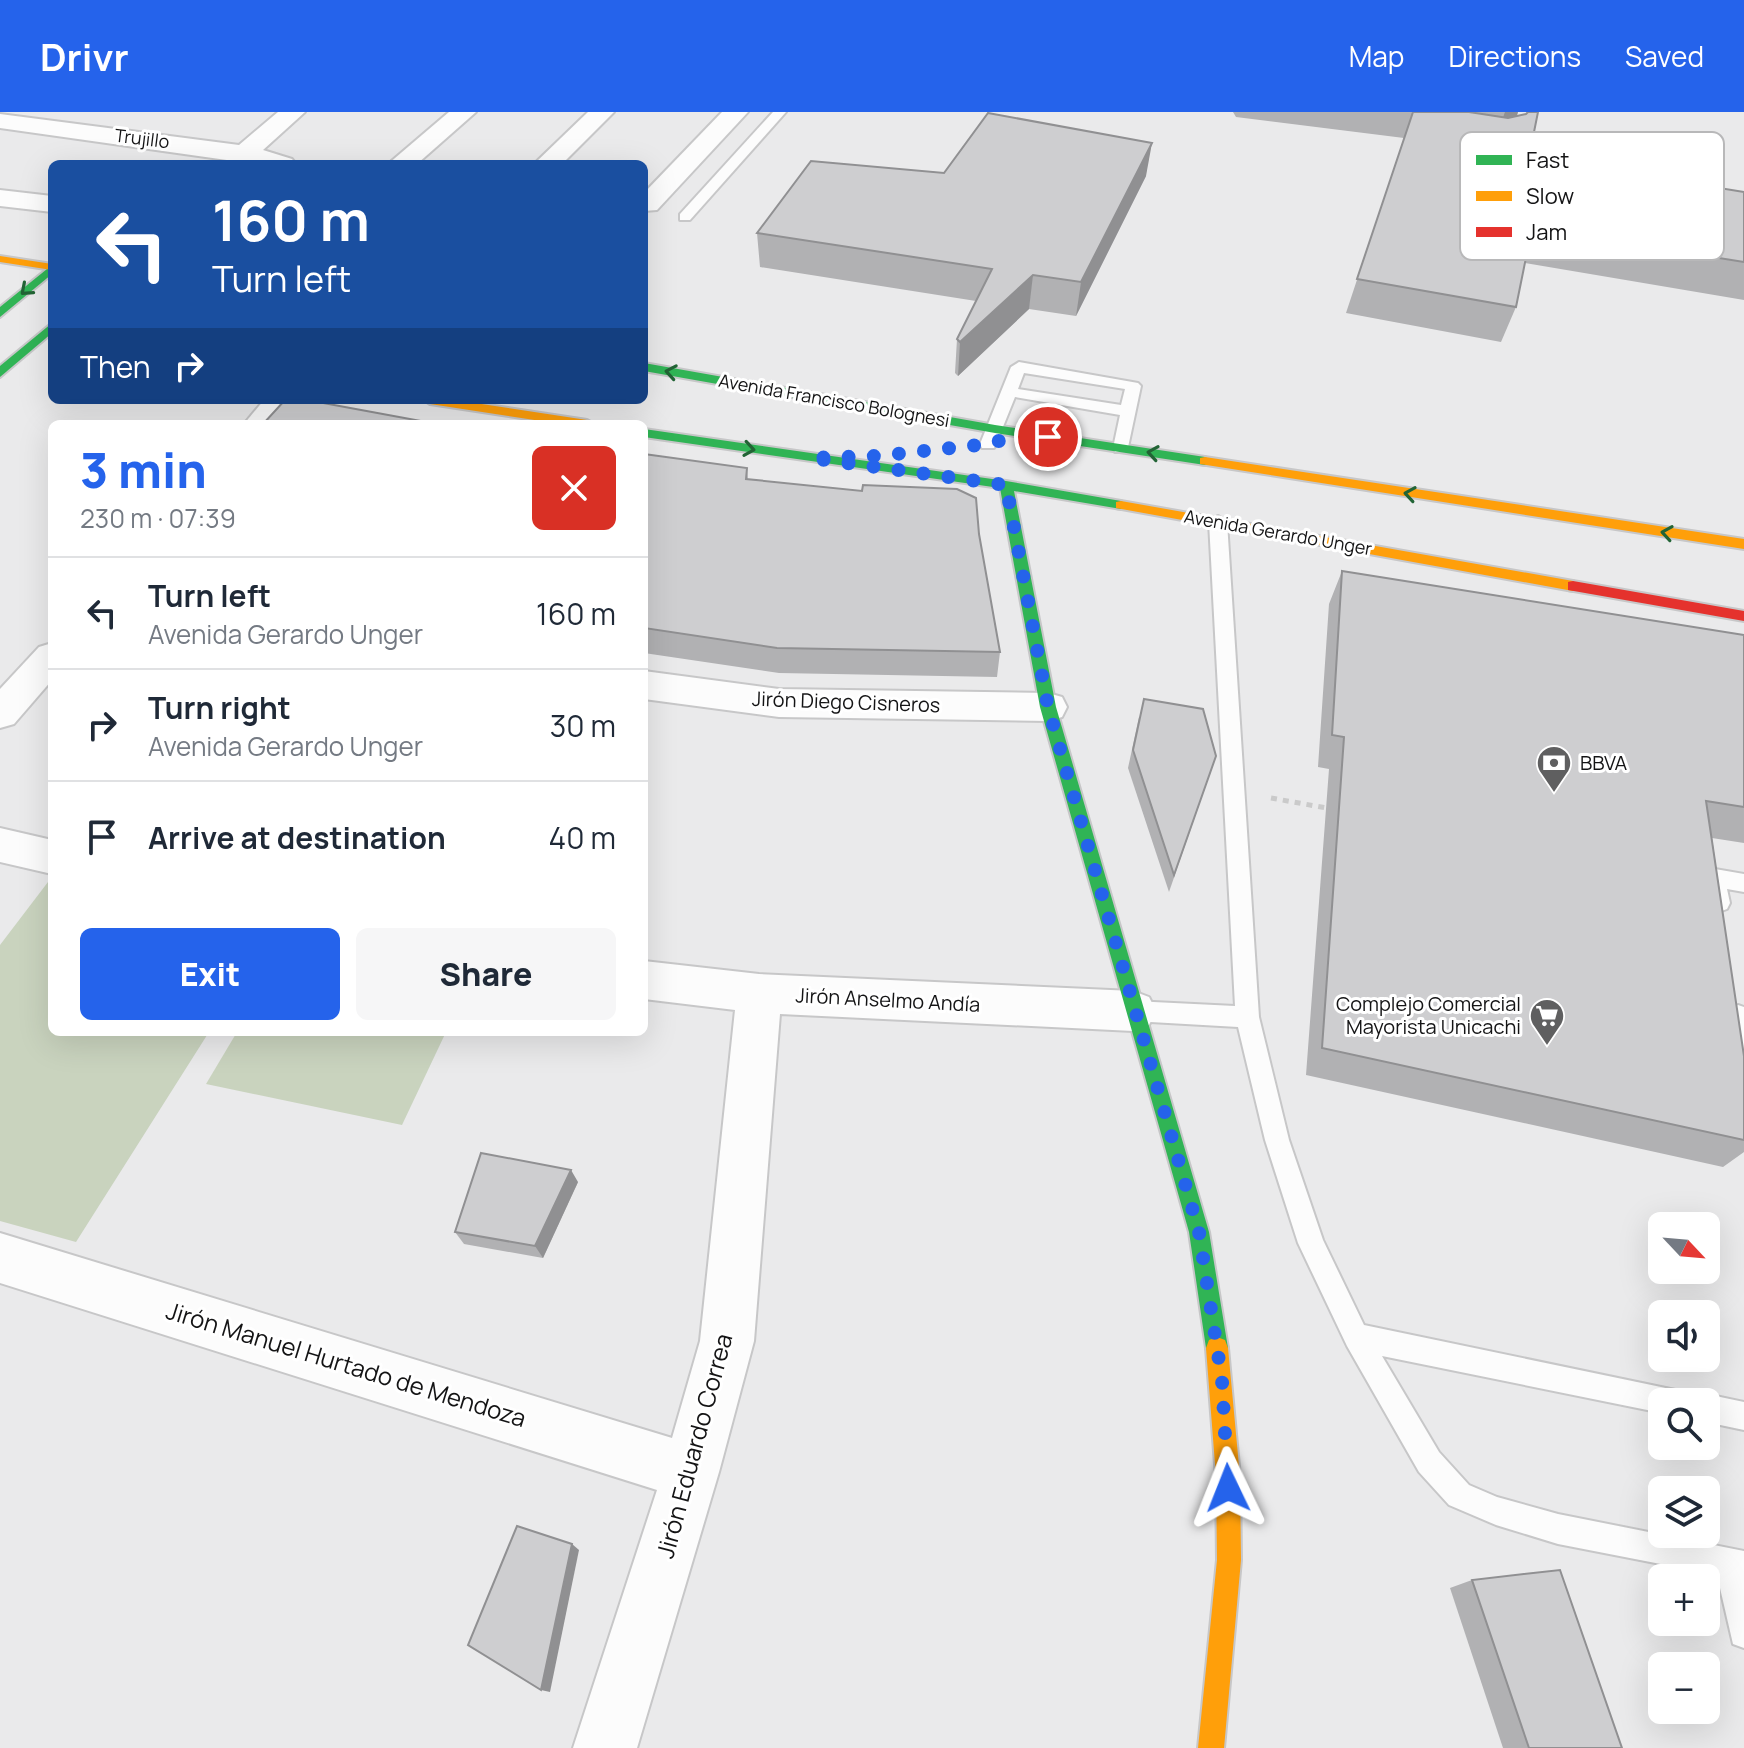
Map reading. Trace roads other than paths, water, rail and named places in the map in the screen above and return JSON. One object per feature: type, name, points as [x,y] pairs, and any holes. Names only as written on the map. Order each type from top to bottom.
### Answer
[{"type":"main road","points":[[0,259],[48,267]]},
{"type":"main road","points":[[0,313],[48,271]]},
{"type":"main road","points":[[0,327],[48,333]]},
{"type":"main road","points":[[0,373],[48,334]]},
{"type":"main road","name":"Avenida Francisco Bolognesi","points":[[648,368],[992,437],[1023,434],[1121,448]]},
{"type":"main road","points":[[456,404],[561,420]]},
{"type":"main road","name":"Avenida Gerardo Unger","points":[[648,434],[1006,485],[1744,616]]},
{"type":"main road","points":[[965,447],[992,437]]},
{"type":"main road","points":[[1121,448],[1744,544]]},
{"type":"main road","name":"Avenida Gerardo Unger","points":[[811,458],[906,453]]},
{"type":"main road","points":[[1006,485],[1048,707],[1199,1232],[1222,1380],[1229,1561],[1211,1748]]},
{"type":"street","points":[[244,153],[264,124],[293,112]]},
{"type":"street","points":[[406,160],[464,112]]},
{"type":"street","points":[[551,160],[602,112]]},
{"type":"street","points":[[648,204],[736,112]]},
{"type":"street","name":"Trujillo","points":[[0,121],[244,153],[269,160]]},
{"type":"street","points":[[0,198],[48,204]]},
{"type":"street","points":[[264,420],[278,404]]},
{"type":"street","points":[[0,714],[48,660]]},
{"type":"street","name":"Jirón Diego Cisneros","points":[[648,686],[779,703],[1048,707]]},
{"type":"street","points":[[0,845],[48,856]]},
{"type":"street","name":"Jirón Anselmo Andía","points":[[648,980],[759,994],[1133,1011]]},
{"type":"street","name":"Jirón Eduardo Correa","points":[[605,1748],[691,1472],[727,1341],[759,994]]},
{"type":"street","name":"Jirón Manuel Hurtado de Mendoza","points":[[0,1258],[691,1472]]},
{"type":"lane","points":[[685,217],[780,112]]},
{"type":"lane","points":[[992,437],[1019,367],[1133,386],[1121,448]]},
{"type":"lane","points":[[1010,392],[1126,411]]},
{"type":"lane","points":[[1218,522],[1247,1017],[1277,1140],[1311,1243],[1356,1337],[1429,1462],[1459,1495],[1496,1511],[1558,1529],[1736,1564],[1744,1633]]},
{"type":"lane","points":[[1722,922],[1715,878],[1744,883]]},
{"type":"lane","points":[[1734,996],[1744,1054]]},
{"type":"lane","points":[[1133,1011],[1247,1017]]},
{"type":"lane","points":[[1356,1337],[1648,1396]]},
{"type":"lane","points":[[1720,1411],[1744,1416]]},
{"type":"place","name":"BBVA","points":[[1554,794]]},
{"type":"place","name":"Complejo Comercial Mayorista Unicachi","points":[[1547,1047]]}]
